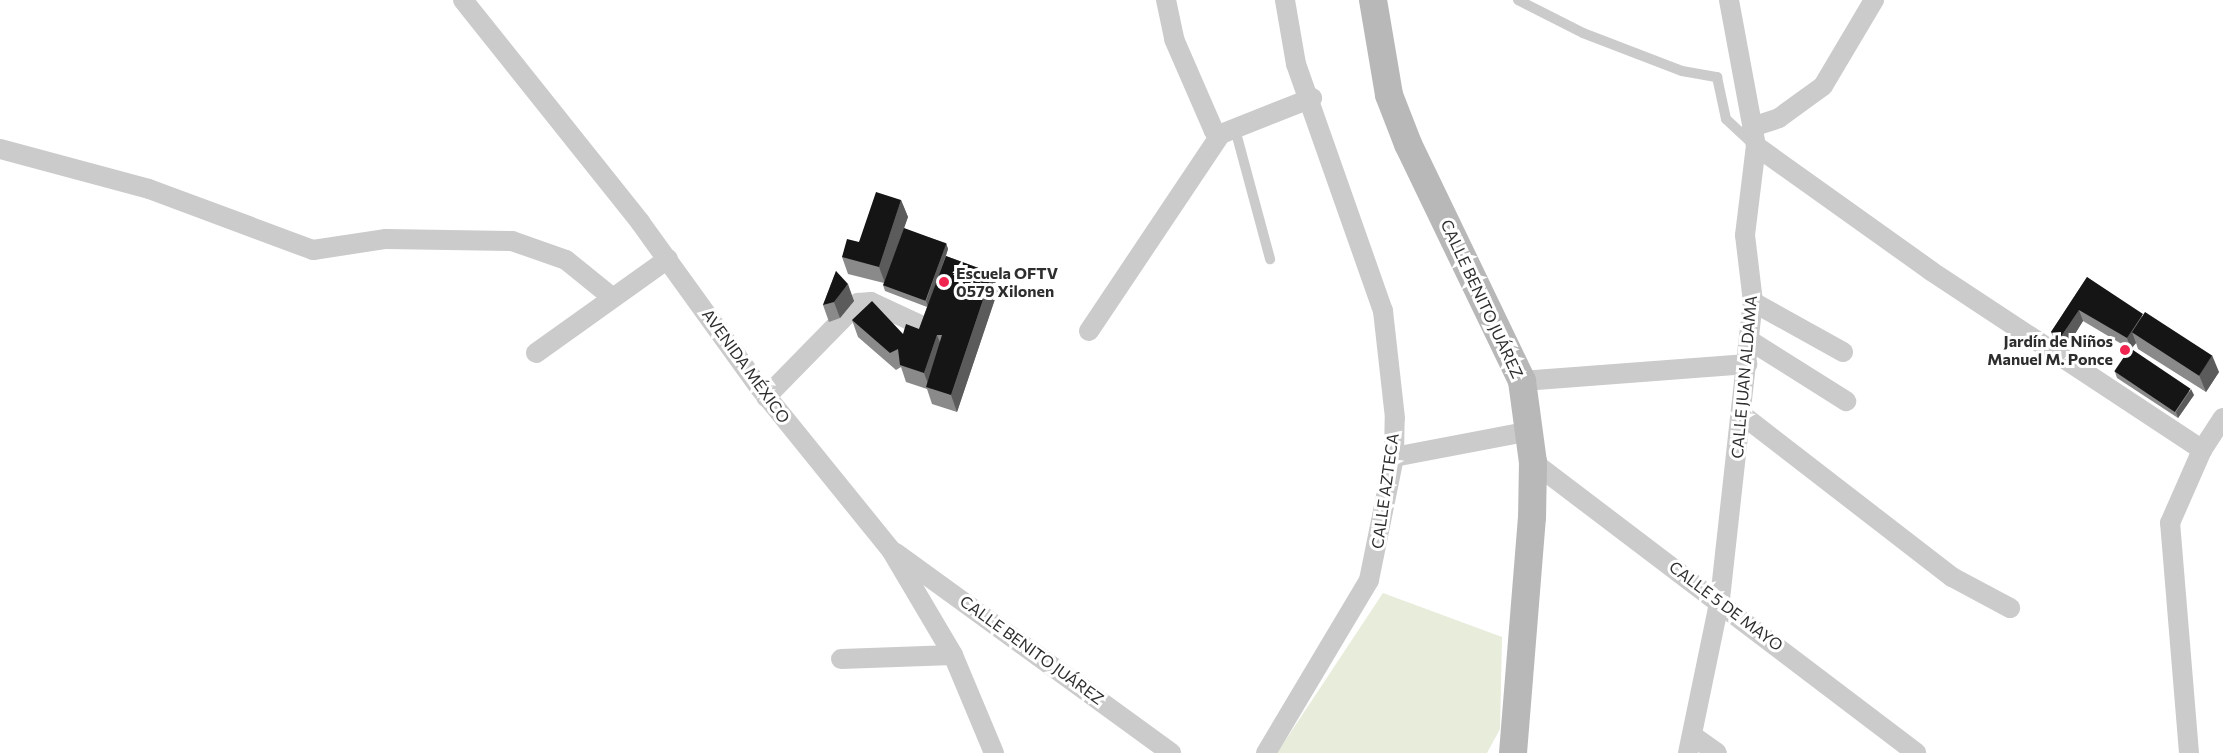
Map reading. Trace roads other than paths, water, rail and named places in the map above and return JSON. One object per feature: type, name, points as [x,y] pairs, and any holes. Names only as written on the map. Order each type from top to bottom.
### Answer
[{"type":"main road","name":"CALLE BENITO JUÁREZ","points":[[1373,0],[1389,95],[1408,144],[1522,381],[1533,462],[1513,753]]},
{"type":"street","name":"AVENIDA MÉXICO","points":[[463,0],[668,259],[766,396],[891,550],[953,655],[994,753]]},
{"type":"street","points":[[1166,0],[1174,39],[1207,125],[1228,131]]},
{"type":"street","name":"CALLE AZTECA","points":[[1266,753],[1369,580],[1394,457],[1393,374],[1383,311],[1312,98],[1296,64],[1285,0]]},
{"type":"street","name":"CALLE JUAN ALDAMA","points":[[1691,744],[1720,599],[1753,302],[1745,235],[1754,137],[1728,0]]},
{"type":"street","points":[[1874,0],[1823,86],[1754,137],[1931,271],[2202,450]]},
{"type":"street","points":[[1089,331],[1228,131],[1312,98]]},
{"type":"street","points":[[0,149],[150,189],[313,250],[386,239],[512,241],[566,260],[613,298]]},
{"type":"street","points":[[536,353],[668,259]]},
{"type":"street","points":[[766,396],[858,303],[871,302],[920,325]]},
{"type":"street","points":[[1753,302],[1843,352]]},
{"type":"street","points":[[1749,340],[1846,401]]},
{"type":"street","points":[[1522,381],[1747,364]]},
{"type":"street","points":[[1741,414],[1952,577],[2010,608]]},
{"type":"street","points":[[2189,753],[2169,543],[2177,501],[2202,450],[2223,418]]},
{"type":"street","points":[[1394,457],[1530,430]]},
{"type":"street","name":"CALLE 5 DE MAYO","points":[[1533,462],[1720,599],[1916,753]]},
{"type":"street","name":"CALLE BENITO JUÁREZ","points":[[891,550],[1171,753]]},
{"type":"street","points":[[841,659],[953,655]]},
{"type":"street","points":[[1691,744],[1717,753]]},
{"type":"lane","points":[[1518,0],[1594,37],[1682,71],[1718,77],[1725,120],[1754,137]]},
{"type":"lane","points":[[1228,131],[1270,259]]},
{"type":"place","name":"Escuela OFTV 0579 Xilonen","points":[[944,282]]},
{"type":"place","name":"Jardín de Niños Manuel M. Ponce","points":[[2125,350]]}]
